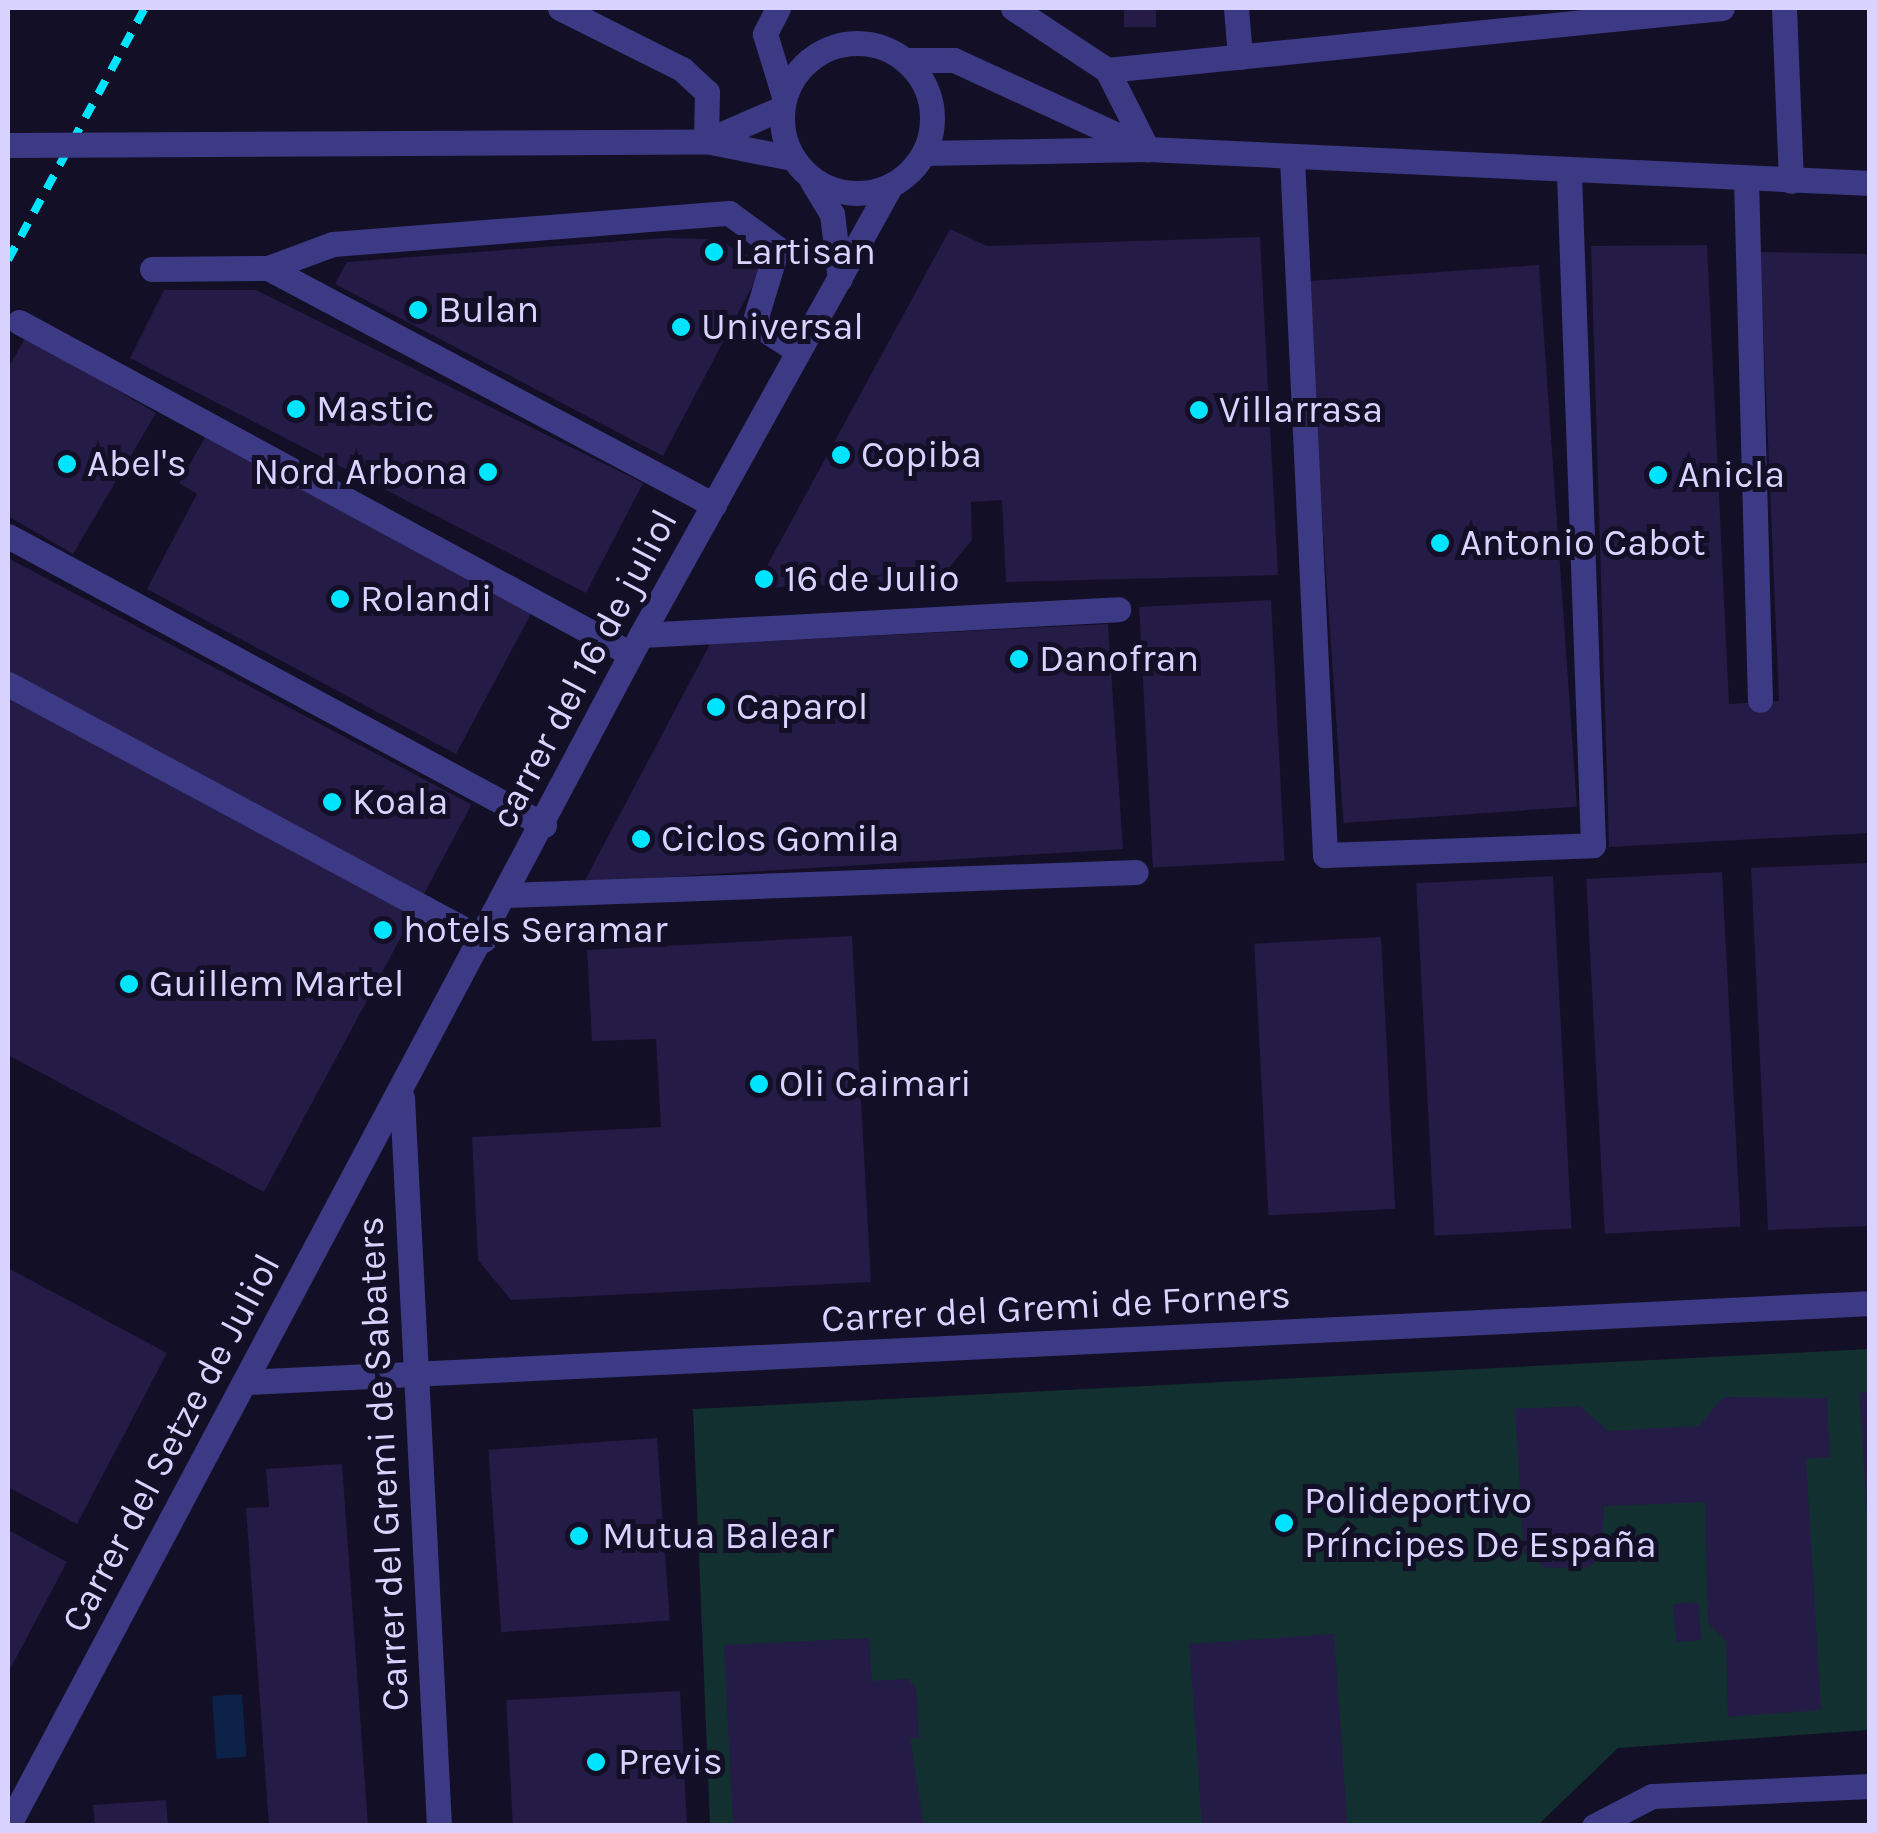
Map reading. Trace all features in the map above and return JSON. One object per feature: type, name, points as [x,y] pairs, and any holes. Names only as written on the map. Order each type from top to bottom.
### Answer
[{"type":"street","points":[[560,8],[682,69],[707,92],[706,141]]},
{"type":"street","points":[[778,8],[766,34],[799,166],[832,214],[840,279]]},
{"type":"street","points":[[1013,8],[1106,70],[1148,149]]},
{"type":"street","points":[[1236,8],[1240,57]]},
{"type":"street","points":[[1106,70],[1722,8]]},
{"type":"street","points":[[1784,8],[1791,182]]},
{"type":"street","points":[[706,141],[783,102],[810,58],[832,46],[858,42],[906,60],[954,60],[1148,149]]},
{"type":"street","points":[[8,144],[706,141],[799,166],[847,193],[891,185],[924,154],[931,103],[906,60]]},
{"type":"street","points":[[924,154],[1148,149],[1570,174],[1870,183]]},
{"type":"street","points":[[1292,158],[1326,854],[1593,845],[1570,174]]},
{"type":"street","points":[[1746,180],[1760,700]]},
{"type":"street","name":"carrer del 16 de juliol","points":[[402,1098],[636,644],[891,185]]},
{"type":"street","points":[[152,269],[268,268],[333,244],[730,213],[778,248],[754,323],[798,352]]},
{"type":"street","points":[[268,268],[714,504]]},
{"type":"street","points":[[19,322],[636,644],[1118,609]]},
{"type":"street","points":[[8,536],[544,824]]},
{"type":"street","points":[[8,684],[484,940]]},
{"type":"street","points":[[507,896],[1136,872]]},
{"type":"street","name":"Carrer del Gremi de Sabaters","points":[[402,1098],[439,1826]]},
{"type":"street","name":"Carrer del Setze de Juliol","points":[[8,1826],[402,1098]]},
{"type":"street","name":"Carrer del Gremi de Forners","points":[[246,1382],[416,1377],[1870,1303]]},
{"type":"street","points":[[1594,1826],[1652,1796],[1870,1786]]},
{"type":"green space","name":"Polideportivo Príncipes De España","points":[[1869,1349],[1869,1730],[1618,1748],[1538,1825],[710,1825],[693,1409]]},
{"type":"water","points":[[242,1694],[246,1757],[216,1759],[212,1696]]},
{"type":"building","points":[[1124,8],[1156,8],[1156,27],[1124,27]]},
{"type":"building","points":[[950,229],[987,246],[1260,237],[1278,575],[1006,582],[1002,500],[971,502],[972,540],[938,581],[755,588]]},
{"type":"building","points":[[662,238],[716,239],[764,264],[663,456],[335,284],[347,262]]},
{"type":"building","points":[[1707,245],[1729,704],[1779,701],[1760,252],[1870,254],[1870,833],[1609,847],[1591,246]]},
{"type":"building","name":"Antonio Cabot","points":[[1539,265],[1577,807],[1343,823],[1306,281]]},
{"type":"building","points":[[164,290],[256,290],[643,483],[586,593],[130,358]]},
{"type":"building","name":"Abel's","points":[[26,337],[156,413],[73,554],[8,516],[8,368]]},
{"type":"building","name":"Rolandi","points":[[207,434],[534,608],[456,754],[147,589],[197,494],[179,483]]},
{"type":"building","points":[[8,558],[472,804],[424,894],[8,672]]},
{"type":"building","points":[[1271,600],[1285,861],[1153,868],[1139,607]]},
{"type":"building","points":[[1108,624],[1123,849],[584,882],[710,644]]},
{"type":"building","points":[[8,696],[414,913],[264,1192],[8,1055]]},
{"type":"building","points":[[1870,863],[1870,1226],[1768,1230],[1751,868]]},
{"type":"building","points":[[1722,872],[1741,1227],[1605,1234],[1586,879]]},
{"type":"building","points":[[1553,876],[1571,1229],[1435,1236],[1416,883]]},
{"type":"building","name":"Oli Caimari","points":[[852,936],[871,1282],[511,1300],[478,1260],[472,1137],[661,1127],[656,1039],[592,1041],[587,950]]},
{"type":"building","points":[[1381,937],[1395,1209],[1268,1215],[1254,944]]},
{"type":"building","points":[[8,1268],[167,1353],[77,1524],[8,1487]]},
{"type":"building","points":[[1870,1392],[1870,1511],[1867,1511],[1859,1393]]},
{"type":"building","points":[[1723,1397],[1827,1398],[1830,1457],[1806,1459],[1821,1710],[1728,1717],[1726,1641],[1708,1623],[1705,1502],[1604,1506],[1602,1539],[1611,1546],[1590,1567],[1546,1568],[1524,1553],[1515,1409],[1580,1406],[1608,1431],[1699,1426]]},
{"type":"building","name":"Mutua Balear","points":[[657,1438],[670,1621],[501,1632],[488,1450]]},
{"type":"building","points":[[342,1464],[368,1826],[269,1826],[246,1508],[269,1507],[266,1469]]},
{"type":"building","points":[[8,1530],[67,1562],[8,1673]]},
{"type":"building","points":[[1698,1602],[1701,1640],[1676,1642],[1673,1604]]},
{"type":"building","points":[[1334,1634],[1347,1826],[1202,1826],[1189,1644]]},
{"type":"building","points":[[869,1638],[872,1681],[908,1679],[916,1688],[919,1738],[910,1739],[924,1826],[733,1826],[724,1645]]},
{"type":"building","name":"Previs","points":[[680,1691],[687,1826],[513,1826],[506,1700]]},
{"type":"building","points":[[166,1800],[168,1826],[95,1826],[93,1805]]},
{"type":"railway","points":[[8,260],[145,8]]},
{"type":"place","name":"Lartisan","points":[[714,252]]},
{"type":"place","name":"Bulan","points":[[418,310]]},
{"type":"place","name":"Universal","points":[[681,327]]},
{"type":"place","name":"Mastic","points":[[296,409]]},
{"type":"place","name":"Villarrasa","points":[[1199,410]]},
{"type":"place","name":"Copiba","points":[[841,455]]},
{"type":"place","name":"Abel's","points":[[67,464]]},
{"type":"place","name":"Nord Arbona","points":[[488,472]]},
{"type":"place","name":"Anicla","points":[[1658,475]]},
{"type":"place","name":"Antonio Cabot","points":[[1440,543]]},
{"type":"place","name":"16 de Julio","points":[[764,579]]},
{"type":"place","name":"Rolandi","points":[[340,599]]},
{"type":"place","name":"Danofran","points":[[1019,659]]},
{"type":"place","name":"Caparol","points":[[716,707]]},
{"type":"place","name":"Koala","points":[[332,802]]},
{"type":"place","name":"Ciclos Gomila","points":[[641,839]]},
{"type":"place","name":"hotels Seramar","points":[[383,930]]},
{"type":"place","name":"Guillem Martel","points":[[129,984]]},
{"type":"place","name":"Oli Caimari","points":[[759,1084]]},
{"type":"place","name":"Polideportivo Príncipes De España","points":[[1284,1523]]},
{"type":"place","name":"Mutua Balear","points":[[579,1536]]},
{"type":"place","name":"Previs","points":[[596,1762]]}]
